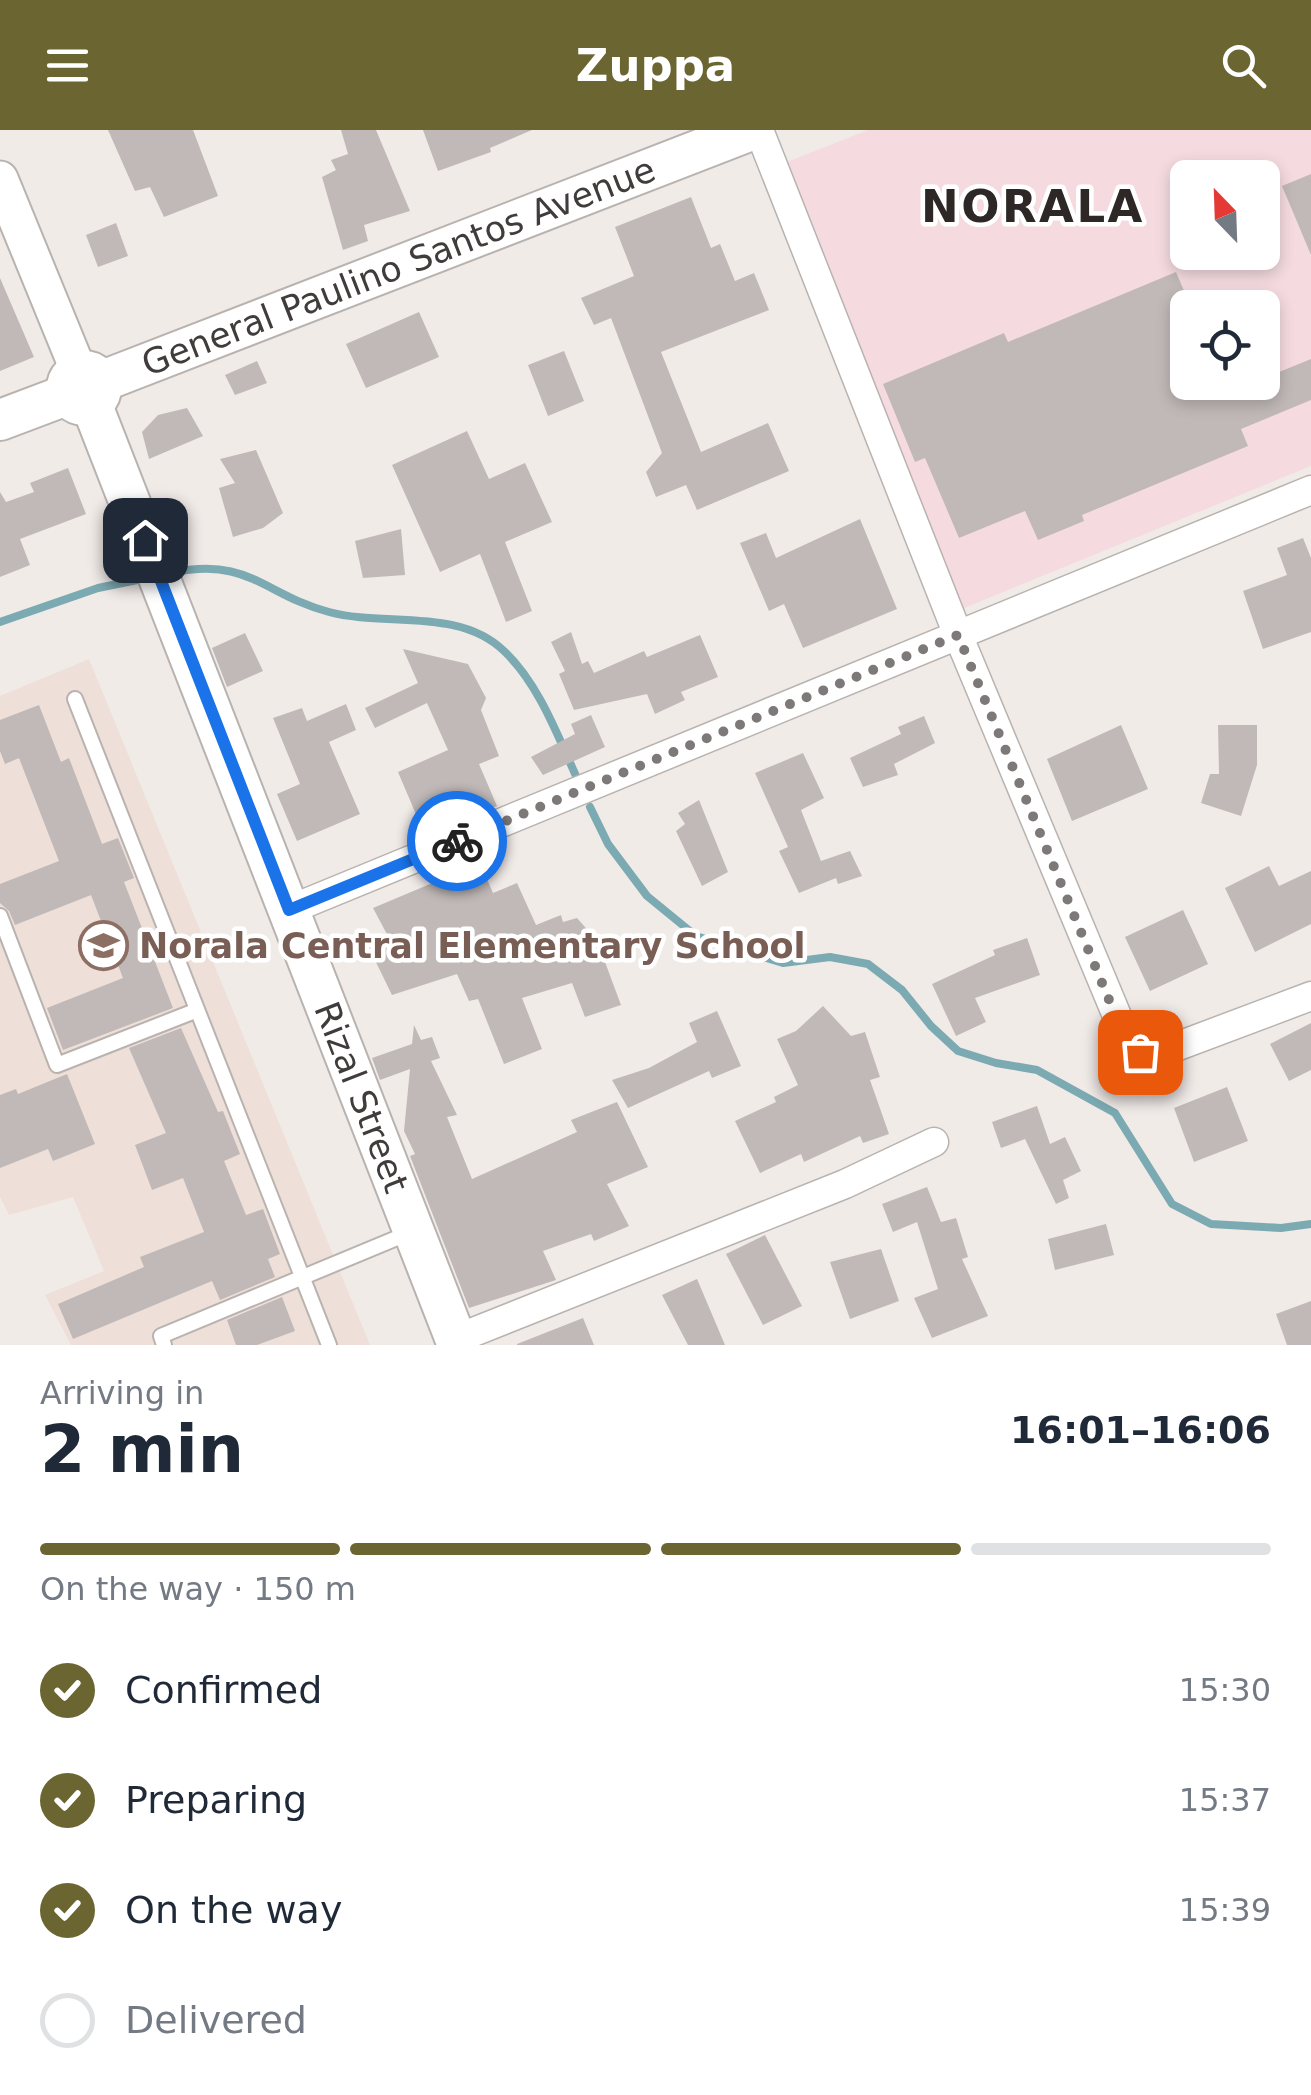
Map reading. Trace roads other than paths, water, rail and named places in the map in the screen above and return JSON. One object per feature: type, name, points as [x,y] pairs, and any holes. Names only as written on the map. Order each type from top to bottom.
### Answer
[{"type":"main road","name":"General Paulino Santos Avenue","points":[[0,420],[750,130]]},
{"type":"main road","name":"Rizal Street","points":[[85,388],[457,1342]]},
{"type":"street","points":[[759,130],[958,635],[1124,1036],[1140,1052],[1165,1051],[1311,996]]},
{"type":"street","points":[[0,179],[85,388]]},
{"type":"street","points":[[289,910],[1311,490]]},
{"type":"street","points":[[457,1342],[845,1184],[934,1142]]},
{"type":"lane","points":[[75,700],[329,1345]]},
{"type":"lane","points":[[0,916],[57,1065],[195,1011]]},
{"type":"lane","points":[[164,1345],[160,1336],[414,1231]]},
{"type":"waterway","points":[[171,573],[198,569],[238,573],[329,612],[443,623],[486,637],[527,678],[576,776]]},
{"type":"waterway","points":[[0,622],[98,588],[147,578]]},
{"type":"waterway","points":[[590,807],[608,844],[647,896],[696,936],[783,963],[830,957],[868,964],[902,990],[958,1051],[1037,1070],[1115,1113],[1172,1204],[1211,1224],[1281,1228],[1311,1224]]},
{"type":"place","name":"Norala Central Elementary School","points":[[104,946]]},
{"type":"district","name":"NORALA","points":[[1033,206]]}]
